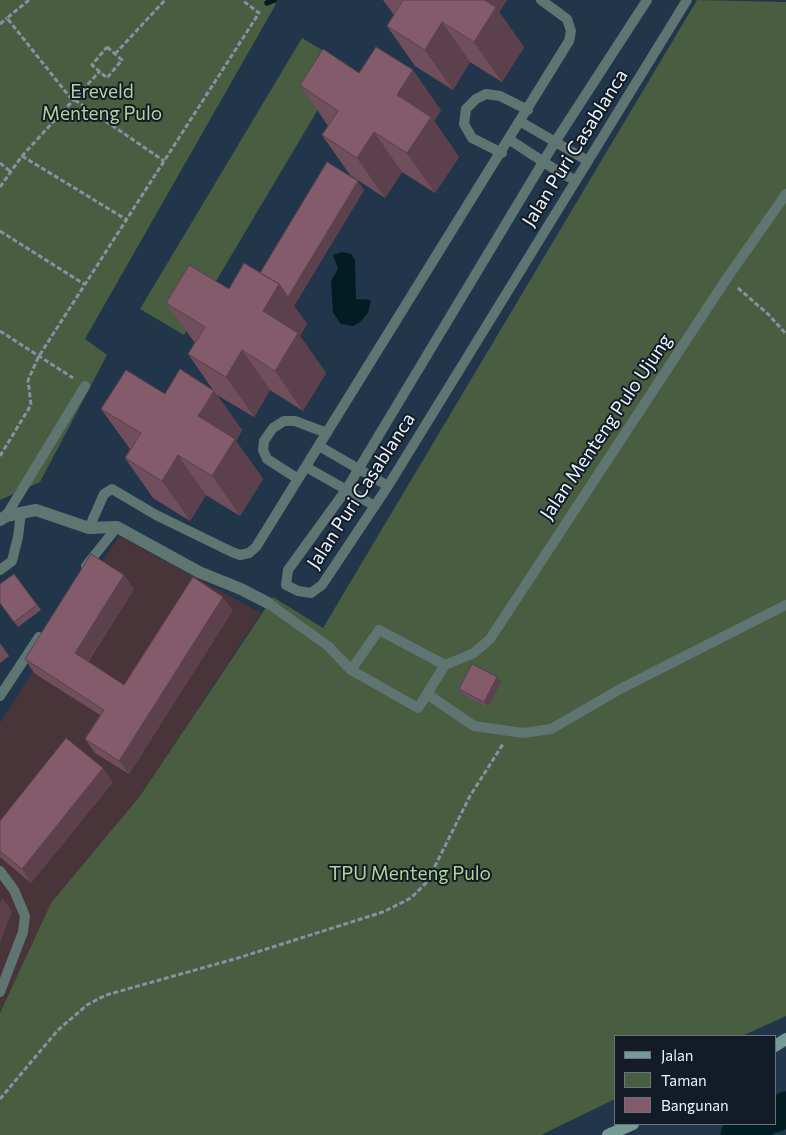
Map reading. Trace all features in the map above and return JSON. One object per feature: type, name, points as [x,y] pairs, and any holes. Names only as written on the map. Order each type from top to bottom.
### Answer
[{"type":"street","points":[[3,518],[36,510],[89,528],[117,527],[199,572],[241,589],[268,604]]},
{"type":"street","points":[[608,1135],[631,1125]]},
{"type":"lane","points":[[89,528],[104,494],[112,489],[156,515],[232,552],[240,555],[249,553],[256,547],[502,153],[569,41],[571,31],[567,19],[541,0]]},
{"type":"lane","name":"Jalan Puri Casablanca","points":[[648,0],[555,142],[346,490],[288,570],[286,584],[298,591],[311,593],[322,585],[388,486],[687,0]]},
{"type":"lane","points":[[502,153],[472,138],[464,124],[466,109],[476,99],[486,94],[500,96],[528,110]]},
{"type":"lane","points":[[521,122],[588,161]]},
{"type":"lane","points":[[510,140],[575,180]]},
{"type":"lane","name":"Jalan Menteng Pulo Ujung","points":[[445,665],[474,653],[490,639],[728,278],[786,194]]},
{"type":"lane","points":[[3,518],[85,386]]},
{"type":"lane","points":[[298,479],[267,459],[263,450],[264,441],[273,428],[284,421],[295,421],[327,433]]},
{"type":"lane","points":[[319,446],[388,486]]},
{"type":"lane","points":[[306,467],[375,506]]},
{"type":"lane","points":[[0,570],[12,561],[20,513]]},
{"type":"lane","points":[[80,575],[96,551],[117,527]]},
{"type":"lane","points":[[268,604],[328,646],[351,670],[418,708],[445,665],[379,630],[351,670]]},
{"type":"lane","points":[[427,694],[474,726],[523,733],[551,729],[622,688],[786,604]]},
{"type":"lane","points":[[0,696],[43,631]]},
{"type":"lane","points":[[0,871],[14,890],[25,916],[23,932],[0,992]]},
{"type":"path","points":[[0,24],[29,0]]},
{"type":"path","points":[[115,54],[165,0]]},
{"type":"path","points":[[0,456],[32,405],[28,380],[39,356],[259,13],[242,0]]},
{"type":"path","points":[[7,18],[73,100],[164,161]]},
{"type":"path","points":[[107,47],[115,54],[122,60],[107,78],[92,65],[107,47]]},
{"type":"path","points":[[0,187],[22,156],[100,71]]},
{"type":"path","points":[[22,156],[127,220]]},
{"type":"path","points":[[0,163],[11,172]]},
{"type":"path","points":[[0,231],[84,284]]},
{"type":"path","points":[[728,278],[769,315],[786,334]]},
{"type":"path","points":[[0,331],[70,376]]},
{"type":"path","points":[[0,1100],[58,1030],[87,1005],[106,995],[238,958],[383,912],[411,898],[427,882],[470,796],[511,731]]},
{"type":"shaded area","points":[[342,252],[351,254],[355,260],[356,299],[371,300],[368,313],[360,322],[353,326],[341,324],[333,313],[331,281],[338,269],[333,255]]},
{"type":"shaded area","points":[[119,536],[261,613],[140,796],[51,903],[0,1013],[0,723]]},
{"type":"green space","name":"Ereveld Menteng Pulo","points":[[0,0],[271,0],[276,4],[85,339],[107,355],[40,482],[0,500]]},
{"type":"green space","name":"TPU Menteng Pulo","points":[[697,0],[786,2],[786,1016],[744,1035],[614,1035],[614,1099],[541,1135],[0,1135],[0,1013],[51,903],[140,796],[273,597],[323,628]]},
{"type":"green space","points":[[302,38],[345,64],[184,335],[140,309]]},
{"type":"building","points":[[403,0],[484,0],[496,7],[474,42],[442,22],[425,50],[387,26]]},
{"type":"building","points":[[376,47],[413,70],[397,95],[431,117],[407,153],[374,132],[357,158],[322,135],[338,111],[300,85],[323,49],[359,73]]},
{"type":"building","points":[[327,162],[358,181],[288,297],[279,284],[260,273]]},
{"type":"building","points":[[244,263],[279,284],[263,311],[298,333],[275,371],[242,350],[226,377],[188,354],[205,327],[166,303],[189,265],[229,289]]},
{"type":"building","points":[[180,369],[214,391],[198,416],[235,439],[212,476],[178,455],[162,481],[125,458],[141,433],[101,409],[126,370],[165,394]]},
{"type":"building","points":[[91,554],[124,575],[75,653],[124,685],[193,577],[223,597],[119,761],[85,739],[104,710],[25,659]]},
{"type":"building","points":[[14,574],[37,605],[14,622],[0,603],[0,584]]},
{"type":"building","points":[[472,664],[497,677],[484,702],[459,689]]},
{"type":"building","points":[[66,738],[103,768],[22,869],[0,851],[0,821]]},
{"type":"waterway","points":[[267,3],[274,0]]},
{"type":"waterway","points":[[776,1114],[786,1109]]},
{"type":"waterway","points":[[738,1135],[757,1125]]}]
